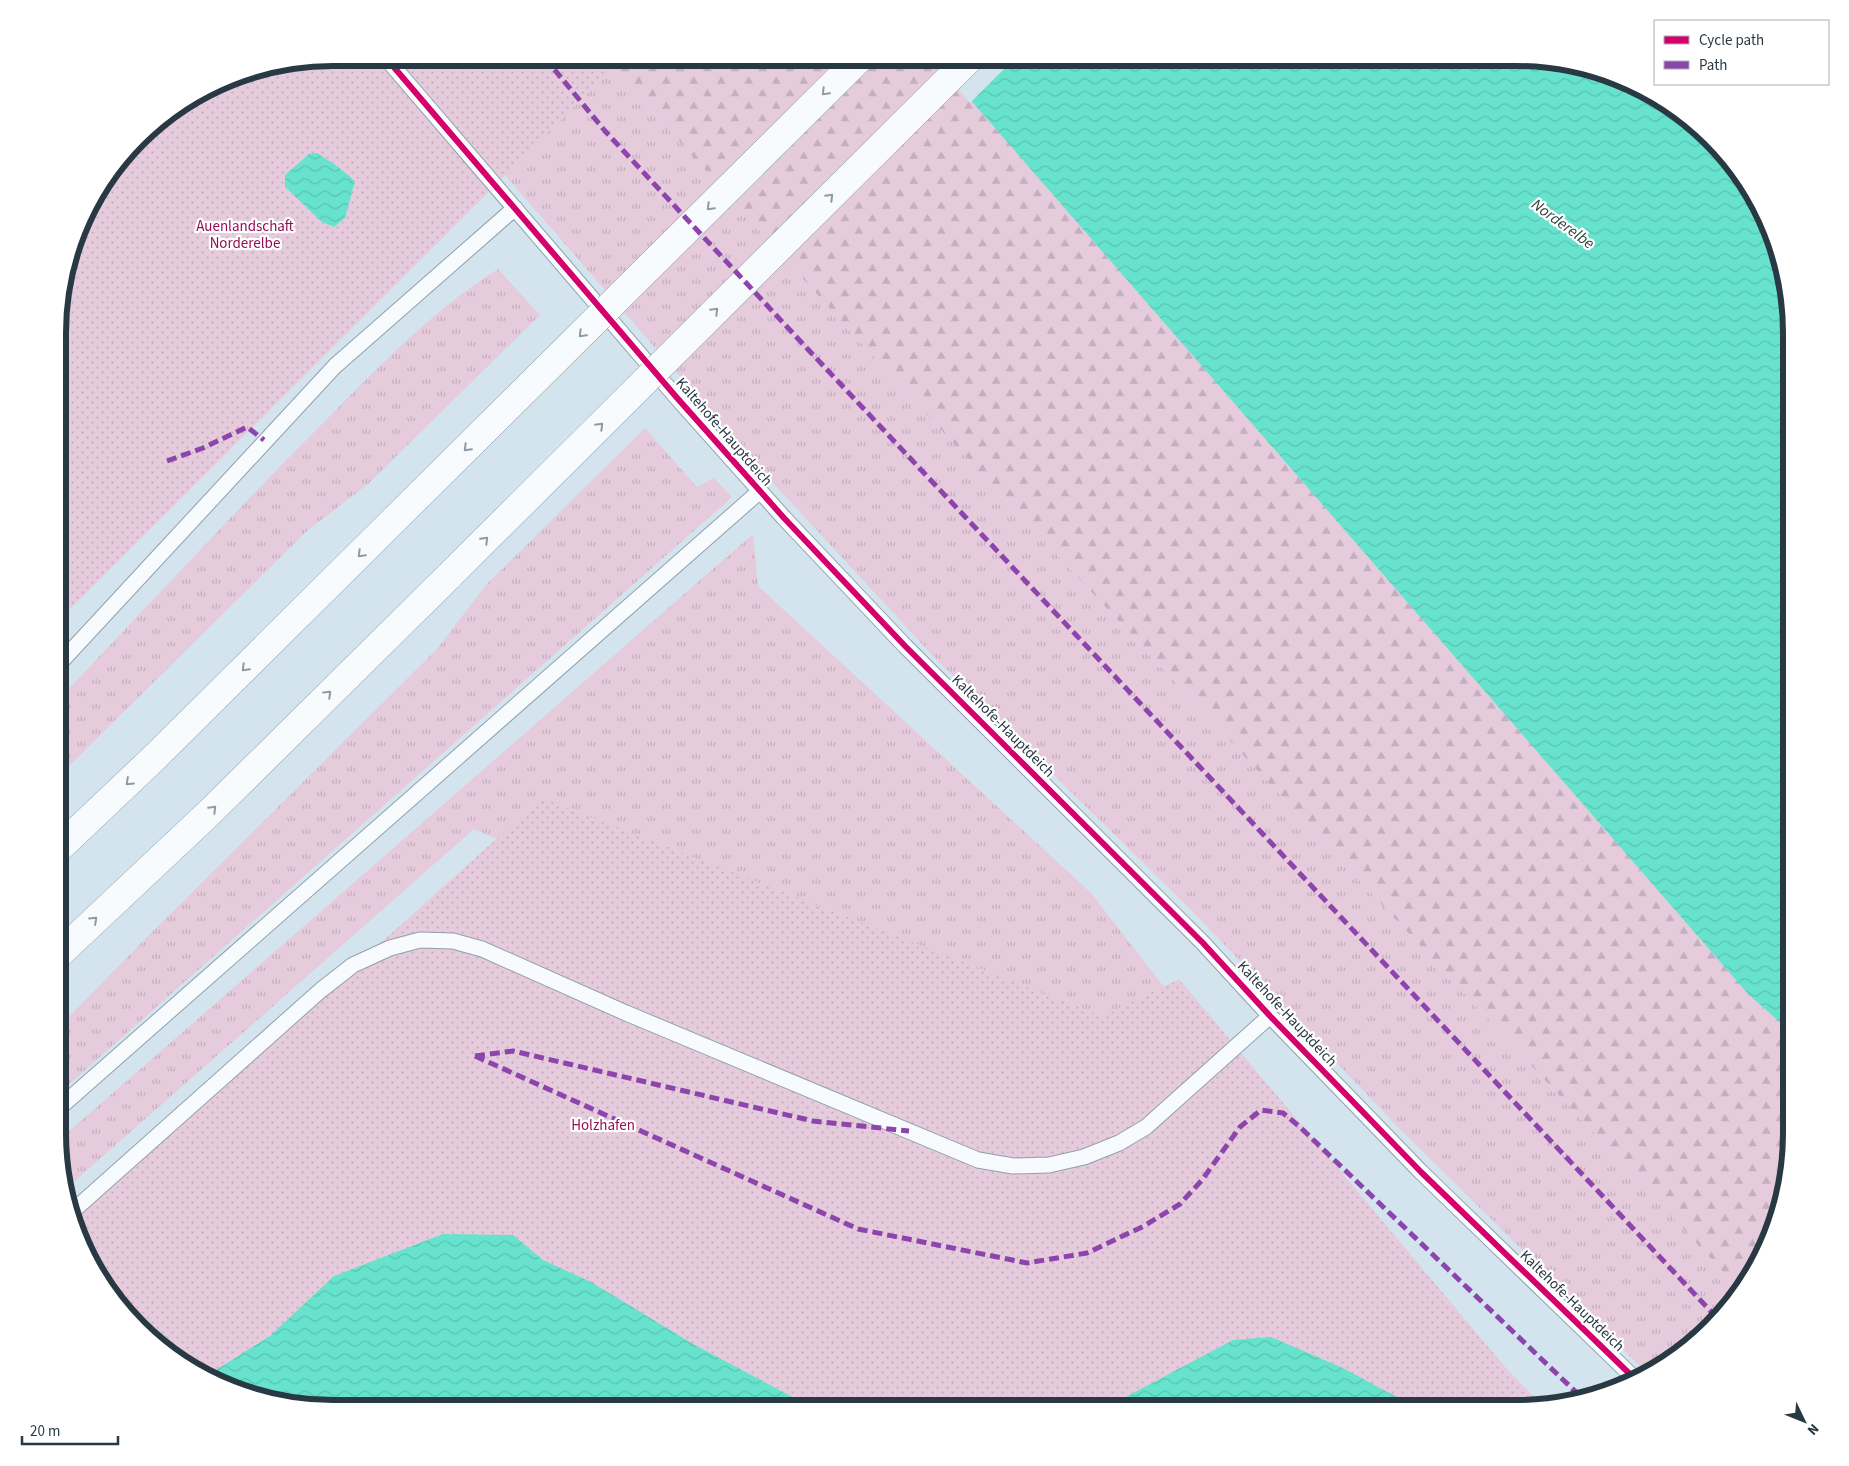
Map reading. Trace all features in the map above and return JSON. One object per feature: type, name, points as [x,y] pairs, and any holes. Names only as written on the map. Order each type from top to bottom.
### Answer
[{"type":"highway","points":[[66,841],[154,758],[852,66]]},
{"type":"highway","points":[[66,947],[209,813],[962,66]]},
{"type":"lane","name":"Kaltehofe-Hauptdeich","points":[[393,66],[760,491],[905,646],[1203,942],[1270,1016],[1421,1172],[1630,1374]]},
{"type":"lane","points":[[66,656],[335,366],[514,208]]},
{"type":"lane","points":[[66,1102],[760,491]]},
{"type":"lane","points":[[77,1208],[340,975],[353,965],[390,948],[420,940],[453,941],[482,949],[626,1013],[978,1160],[1013,1166],[1049,1165],[1084,1157],[1119,1143],[1139,1131],[1270,1016]]},
{"type":"green space","name":"Auenlandschaft Norderelbe","points":[[333,66],[615,66],[66,613],[66,333],[71,281],[80,247],[94,215],[111,185],[144,144],[185,111],[215,94],[247,80],[281,71]]},
{"type":"green space","points":[[589,66],[611,66],[890,375],[1735,1285],[1705,1322],[1678,1345],[1642,1368],[1397,1126],[1196,915],[934,657],[762,471],[466,130]]},
{"type":"green space","points":[[611,66],[941,66],[1748,994],[1783,1025],[1783,1133],[1778,1185],[1769,1219],[1755,1251],[1735,1285],[890,375]]},
{"type":"green space","points":[[498,269],[540,315],[368,484],[308,530],[66,769],[66,692],[256,491],[385,361],[473,285]]},
{"type":"green space","points":[[645,428],[697,487],[714,478],[732,497],[66,1087],[66,1020],[437,649],[485,586]]},
{"type":"green space","points":[[753,534],[758,586],[1091,893],[1185,1014],[1001,1056],[474,829],[71,1184],[66,1134]]},
{"type":"green space","name":"Holzhafen","points":[[542,798],[1102,1016],[1179,979],[1506,1368],[1536,1399],[333,1400],[281,1395],[247,1386],[215,1372],[185,1355],[157,1334],[132,1309],[111,1281],[94,1251],[79,1215]]},
{"type":"water","name":"Norderelbe","points":[[941,66],[1516,66],[1551,69],[1568,71],[1602,80],[1634,94],[1678,121],[1717,157],[1747,200],[1769,247],[1778,281],[1783,333],[1783,1025],[1748,994]]},
{"type":"water","points":[[317,153],[355,181],[345,218],[334,227],[322,222],[285,187],[285,175],[309,154]]},
{"type":"water","points":[[443,1234],[513,1235],[543,1260],[591,1282],[693,1344],[798,1400],[333,1400],[281,1395],[264,1391],[247,1386],[214,1371],[270,1336],[334,1276]]},
{"type":"water","points":[[1271,1337],[1343,1368],[1402,1400],[1120,1400],[1233,1340]]},
{"type":"pier","points":[[938,66],[1007,66],[970,103]]},
{"type":"marked path","points":[[552,66],[605,131],[802,343],[1713,1314]]},
{"type":"marked path","points":[[167,461],[203,448],[247,427],[264,440]]},
{"type":"marked path","points":[[475,1056],[513,1051],[813,1121],[909,1131]]},
{"type":"marked path","points":[[475,1056],[858,1229],[1027,1263],[1087,1253],[1144,1226],[1180,1204],[1202,1180],[1240,1127],[1261,1110],[1283,1113],[1300,1127],[1577,1393]]},
{"type":"cycle path","points":[[393,66],[678,399],[784,518],[905,646],[1203,943],[1270,1016],[1421,1172],[1630,1374]]}]
